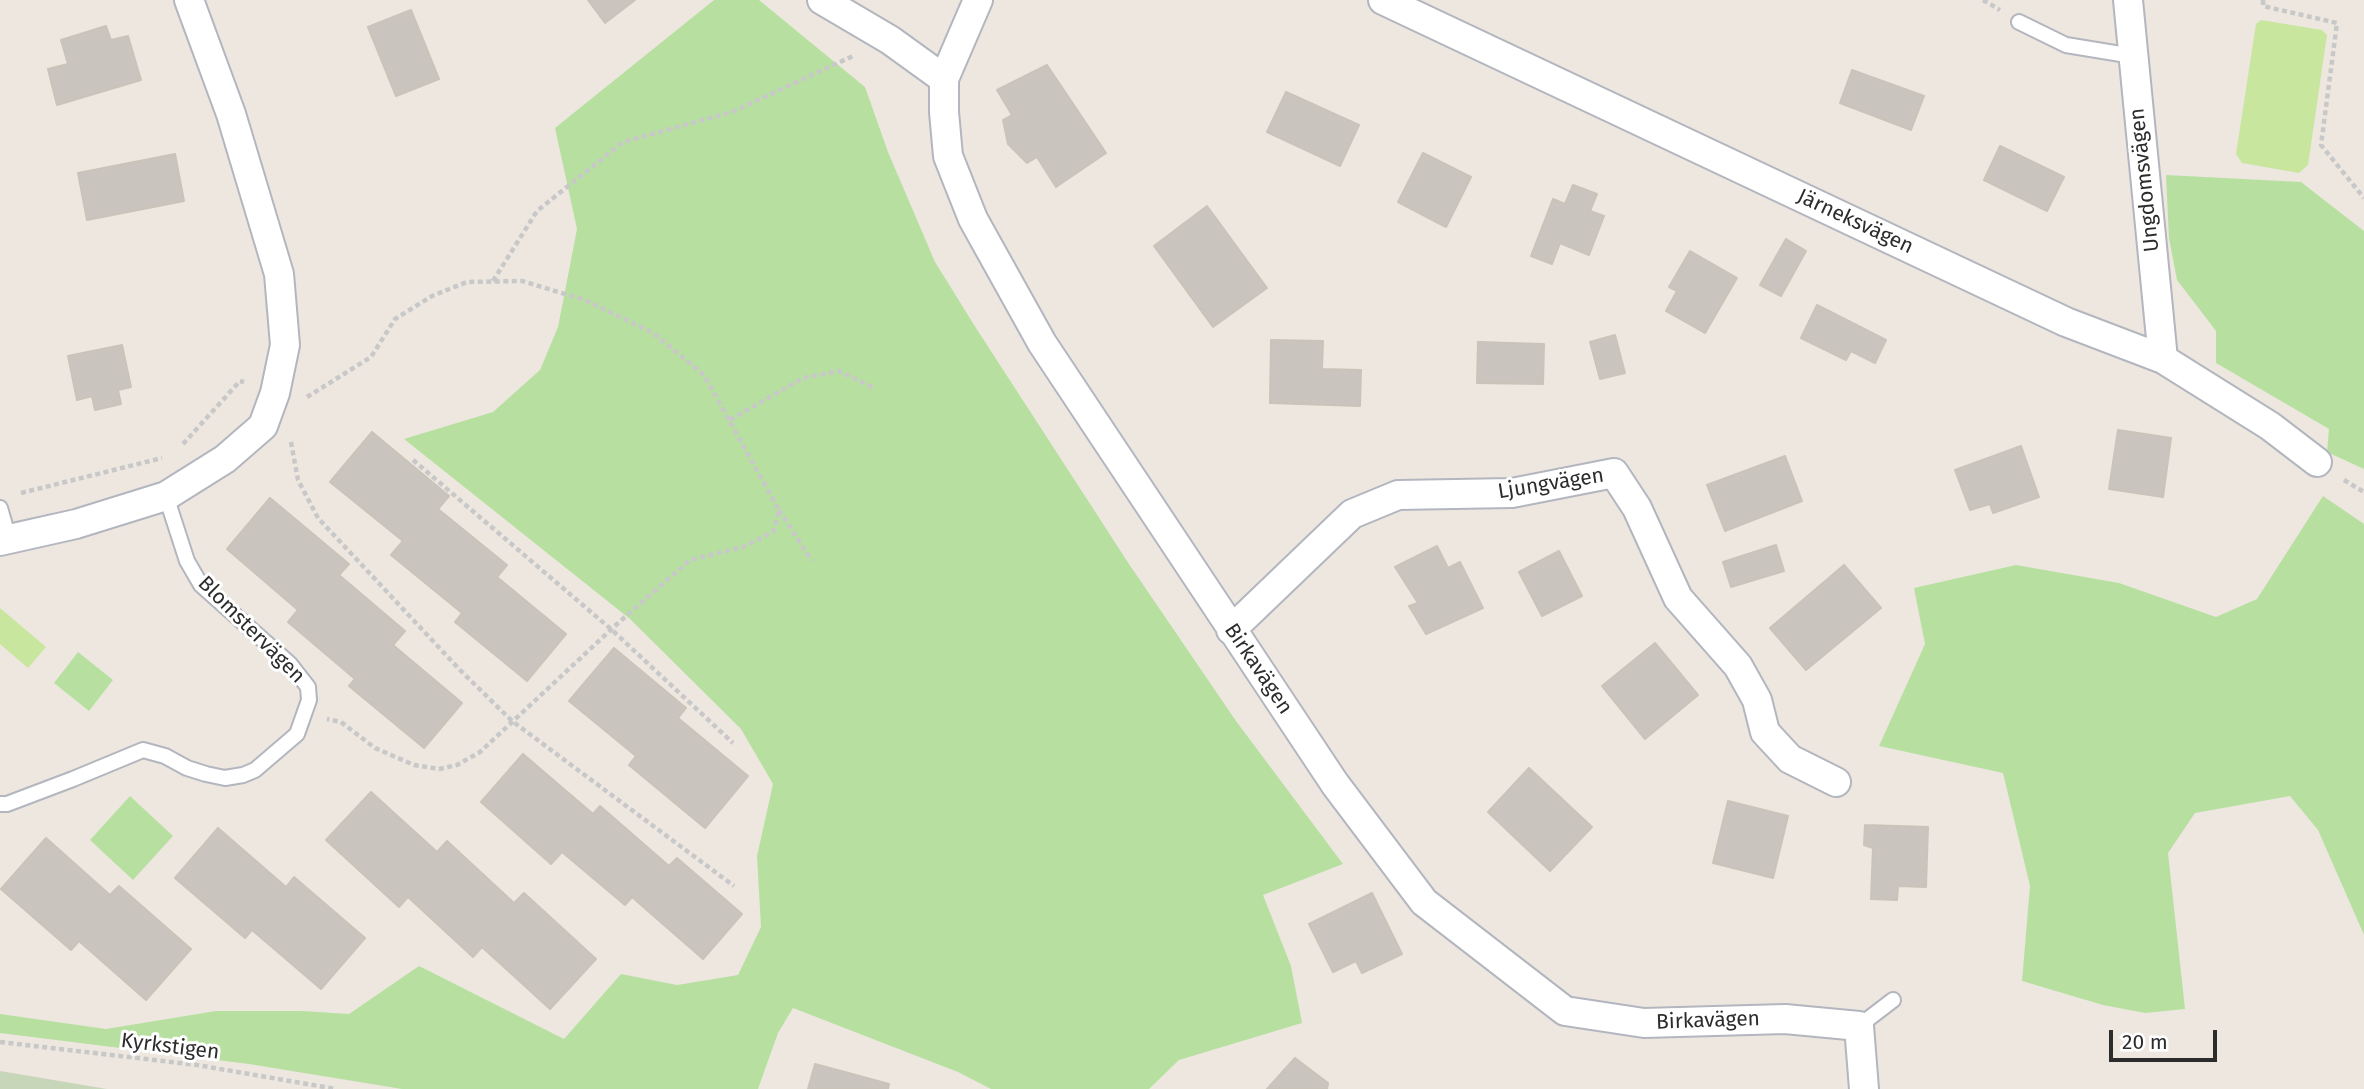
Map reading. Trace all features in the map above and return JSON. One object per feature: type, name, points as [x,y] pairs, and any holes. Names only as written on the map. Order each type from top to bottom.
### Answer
[{"type":"street","points":[[5,540],[76,524],[166,496],[225,459],[263,426],[275,393],[285,345],[279,274],[231,114],[189,0]]},
{"type":"street","points":[[822,0],[890,40],[944,79],[978,0]]},
{"type":"street","name":"Järneksvägen","points":[[1383,0],[2066,322],[2163,359],[2270,426],[2317,462]]},
{"type":"street","name":"Ungdomsvägen","points":[[2128,0],[2163,359]]},
{"type":"street","name":"Birkavägen","points":[[944,79],[948,156],[973,219],[1042,343],[1335,784],[1424,902],[1565,1011],[1644,1023],[1785,1018],[1859,1026]]},
{"type":"street","name":"Ljungvägen","points":[[1231,630],[1352,514],[1398,495],[1512,493],[1614,473],[1637,509],[1678,598],[1738,666],[1757,700],[1765,732],[1790,759],[1836,782]]},
{"type":"street","points":[[1859,1026],[1864,1089]]},
{"type":"lane","points":[[2019,22],[2066,45],[2133,56]]},
{"type":"lane","name":"Blomstervägen","points":[[0,804],[8,804],[142,750],[165,756],[187,768],[206,774],[225,778],[243,775],[255,770],[297,734],[309,700],[308,687],[301,675],[201,585],[183,550],[166,496]]},
{"type":"lane","points":[[0,508],[5,540]]},
{"type":"lane","points":[[1859,1026],[1893,1000]]},
{"type":"path","points":[[2263,0],[2263,6],[2337,23],[2320,145],[2364,198]]},
{"type":"path","points":[[493,281],[537,211],[623,142],[732,112],[890,40]]},
{"type":"path","points":[[183,445],[240,381],[300,401],[371,357],[395,319],[432,296],[467,282],[522,281],[585,300],[653,333],[704,375],[779,510],[812,561]]},
{"type":"path","points":[[730,420],[803,378],[839,371],[874,388]]},
{"type":"path","points":[[289,435],[298,480],[318,518],[460,670],[512,721],[734,886]]},
{"type":"path","points":[[13,495],[174,454]]},
{"type":"path","points":[[413,460],[612,630],[733,743]]},
{"type":"path","points":[[305,714],[341,722],[385,752],[414,765],[439,769],[457,765],[481,752],[690,560],[743,547],[773,532],[779,510]]},
{"type":"path","name":"Kyrkstigen","points":[[0,1042],[197,1065],[336,1089]]},
{"type":"green space","points":[[714,0],[759,0],[865,87],[888,152],[935,262],[1129,564],[1236,721],[1343,864],[1263,895],[1291,966],[1302,1023],[1179,1060],[1149,1089],[991,1089],[958,1072],[793,1008],[778,1033],[758,1089],[402,1089],[249,1064],[0,1033],[0,1014],[106,1029],[216,1011],[349,1014],[419,966],[564,1039],[621,974],[677,985],[738,975],[761,927],[757,856],[773,784],[741,729],[630,619],[404,439],[493,412],[540,370],[558,327],[577,229],[555,128]]},
{"type":"green space","points":[[2261,20],[2322,30],[2327,35],[2308,165],[2299,173],[2242,163],[2236,154],[2256,24]]},
{"type":"green space","points":[[2166,175],[2301,182],[2364,231],[2364,469],[2327,452],[2329,429],[2216,363],[2216,331],[2177,280],[2169,238]]},
{"type":"green space","points":[[2323,496],[2364,524],[2364,935],[2318,830],[2290,796],[2195,813],[2168,853],[2185,1009],[2145,1013],[2103,1005],[2022,981],[2030,886],[2003,773],[1879,746],[1925,644],[1914,588],[2016,565],[2119,583],[2216,617],[2257,599]]},
{"type":"green space","points":[[0,608],[46,647],[28,668],[0,644]]},
{"type":"green space","points":[[78,652],[113,680],[89,711],[54,683]]},
{"type":"green space","points":[[130,796],[173,836],[133,880],[90,840]]},
{"type":"green space","points":[[0,1071],[107,1089],[0,1089]]},
{"type":"building","points":[[588,0],[635,0],[605,23]]},
{"type":"building","points":[[411,10],[439,79],[396,96],[368,27]]},
{"type":"building","points":[[106,26],[111,40],[128,36],[141,80],[57,105],[48,69],[68,64],[61,40]]},
{"type":"building","points":[[1047,65],[1106,153],[1056,187],[1037,157],[1027,163],[1008,144],[1003,120],[1012,115],[997,90]]},
{"type":"building","points":[[1852,70],[1924,96],[1911,130],[1840,103]]},
{"type":"building","points":[[1286,92],[1359,125],[1340,166],[1267,132]]},
{"type":"building","points":[[2000,146],[2064,177],[2047,211],[1984,180]]},
{"type":"building","points":[[1423,153],[1471,177],[1446,227],[1398,202]]},
{"type":"building","points":[[175,154],[184,201],[87,220],[78,173]]},
{"type":"building","points":[[1573,185],[1597,194],[1590,211],[1604,216],[1589,255],[1560,243],[1552,264],[1531,256],[1553,199],[1565,204]]},
{"type":"building","points":[[1207,206],[1267,288],[1213,327],[1154,246]]},
{"type":"building","points":[[1786,239],[1806,251],[1781,296],[1760,285]]},
{"type":"building","points":[[1690,251],[1737,278],[1705,333],[1666,311],[1677,291],[1669,287]]},
{"type":"building","points":[[1817,305],[1886,340],[1875,363],[1851,351],[1846,360],[1801,338]]},
{"type":"building","points":[[1615,335],[1625,373],[1600,379],[1590,342]]},
{"type":"building","points":[[1271,340],[1323,341],[1322,369],[1361,370],[1360,406],[1270,403]]},
{"type":"building","points":[[1478,342],[1544,344],[1543,384],[1477,383]]},
{"type":"building","points":[[122,345],[131,387],[118,390],[121,404],[95,410],[92,396],[77,400],[68,356]]},
{"type":"building","points":[[2118,430],[2171,438],[2163,497],[2109,489]]},
{"type":"building","points":[[372,432],[449,496],[438,509],[507,565],[497,577],[566,634],[527,681],[455,622],[462,613],[391,555],[403,541],[330,482]]},
{"type":"building","points":[[2021,446],[2039,497],[1993,513],[1990,504],[1970,510],[1955,470]]},
{"type":"building","points":[[1785,456],[1802,501],[1725,531],[1707,485]]},
{"type":"building","points":[[270,498],[349,564],[339,575],[405,631],[393,645],[462,703],[424,748],[349,686],[355,679],[288,622],[298,610],[227,549]]},
{"type":"building","points":[[1776,545],[1784,571],[1731,587],[1723,562]]},
{"type":"building","points":[[1437,546],[1448,568],[1460,562],[1483,608],[1426,634],[1409,606],[1418,603],[1395,567]]},
{"type":"building","points":[[1559,551],[1582,596],[1542,616],[1519,572]]},
{"type":"building","points":[[1844,565],[1881,608],[1806,670],[1770,628]]},
{"type":"building","points":[[1655,643],[1698,695],[1645,739],[1602,686]]},
{"type":"building","points":[[614,648],[686,708],[678,718],[748,776],[705,828],[629,765],[636,756],[569,701]]},
{"type":"building","points":[[523,754],[593,814],[600,806],[669,866],[677,858],[742,914],[703,959],[632,897],[625,905],[562,852],[551,864],[481,802]]},
{"type":"building","points":[[1529,768],[1592,827],[1550,871],[1488,812]]},
{"type":"building","points":[[371,792],[437,852],[447,841],[514,903],[524,893],[596,959],[550,1009],[482,947],[473,957],[408,897],[399,907],[326,840]]},
{"type":"building","points":[[1728,801],[1788,816],[1773,878],[1713,863]]},
{"type":"building","points":[[1865,825],[1928,827],[1926,887],[1898,886],[1897,900],[1871,899],[1873,848],[1864,845]]},
{"type":"building","points":[[218,828],[286,887],[294,877],[365,938],[321,989],[252,930],[245,938],[175,878]]},
{"type":"building","points":[[46,838],[110,895],[119,886],[191,949],[146,1000],[79,941],[71,950],[1,889]]},
{"type":"building","points":[[1372,893],[1402,954],[1362,973],[1356,961],[1333,972],[1309,924]]},
{"type":"building","points":[[1295,1058],[1328,1083],[1327,1089],[1267,1089]]},
{"type":"building","points":[[815,1064],[889,1084],[888,1089],[808,1089]]}]
